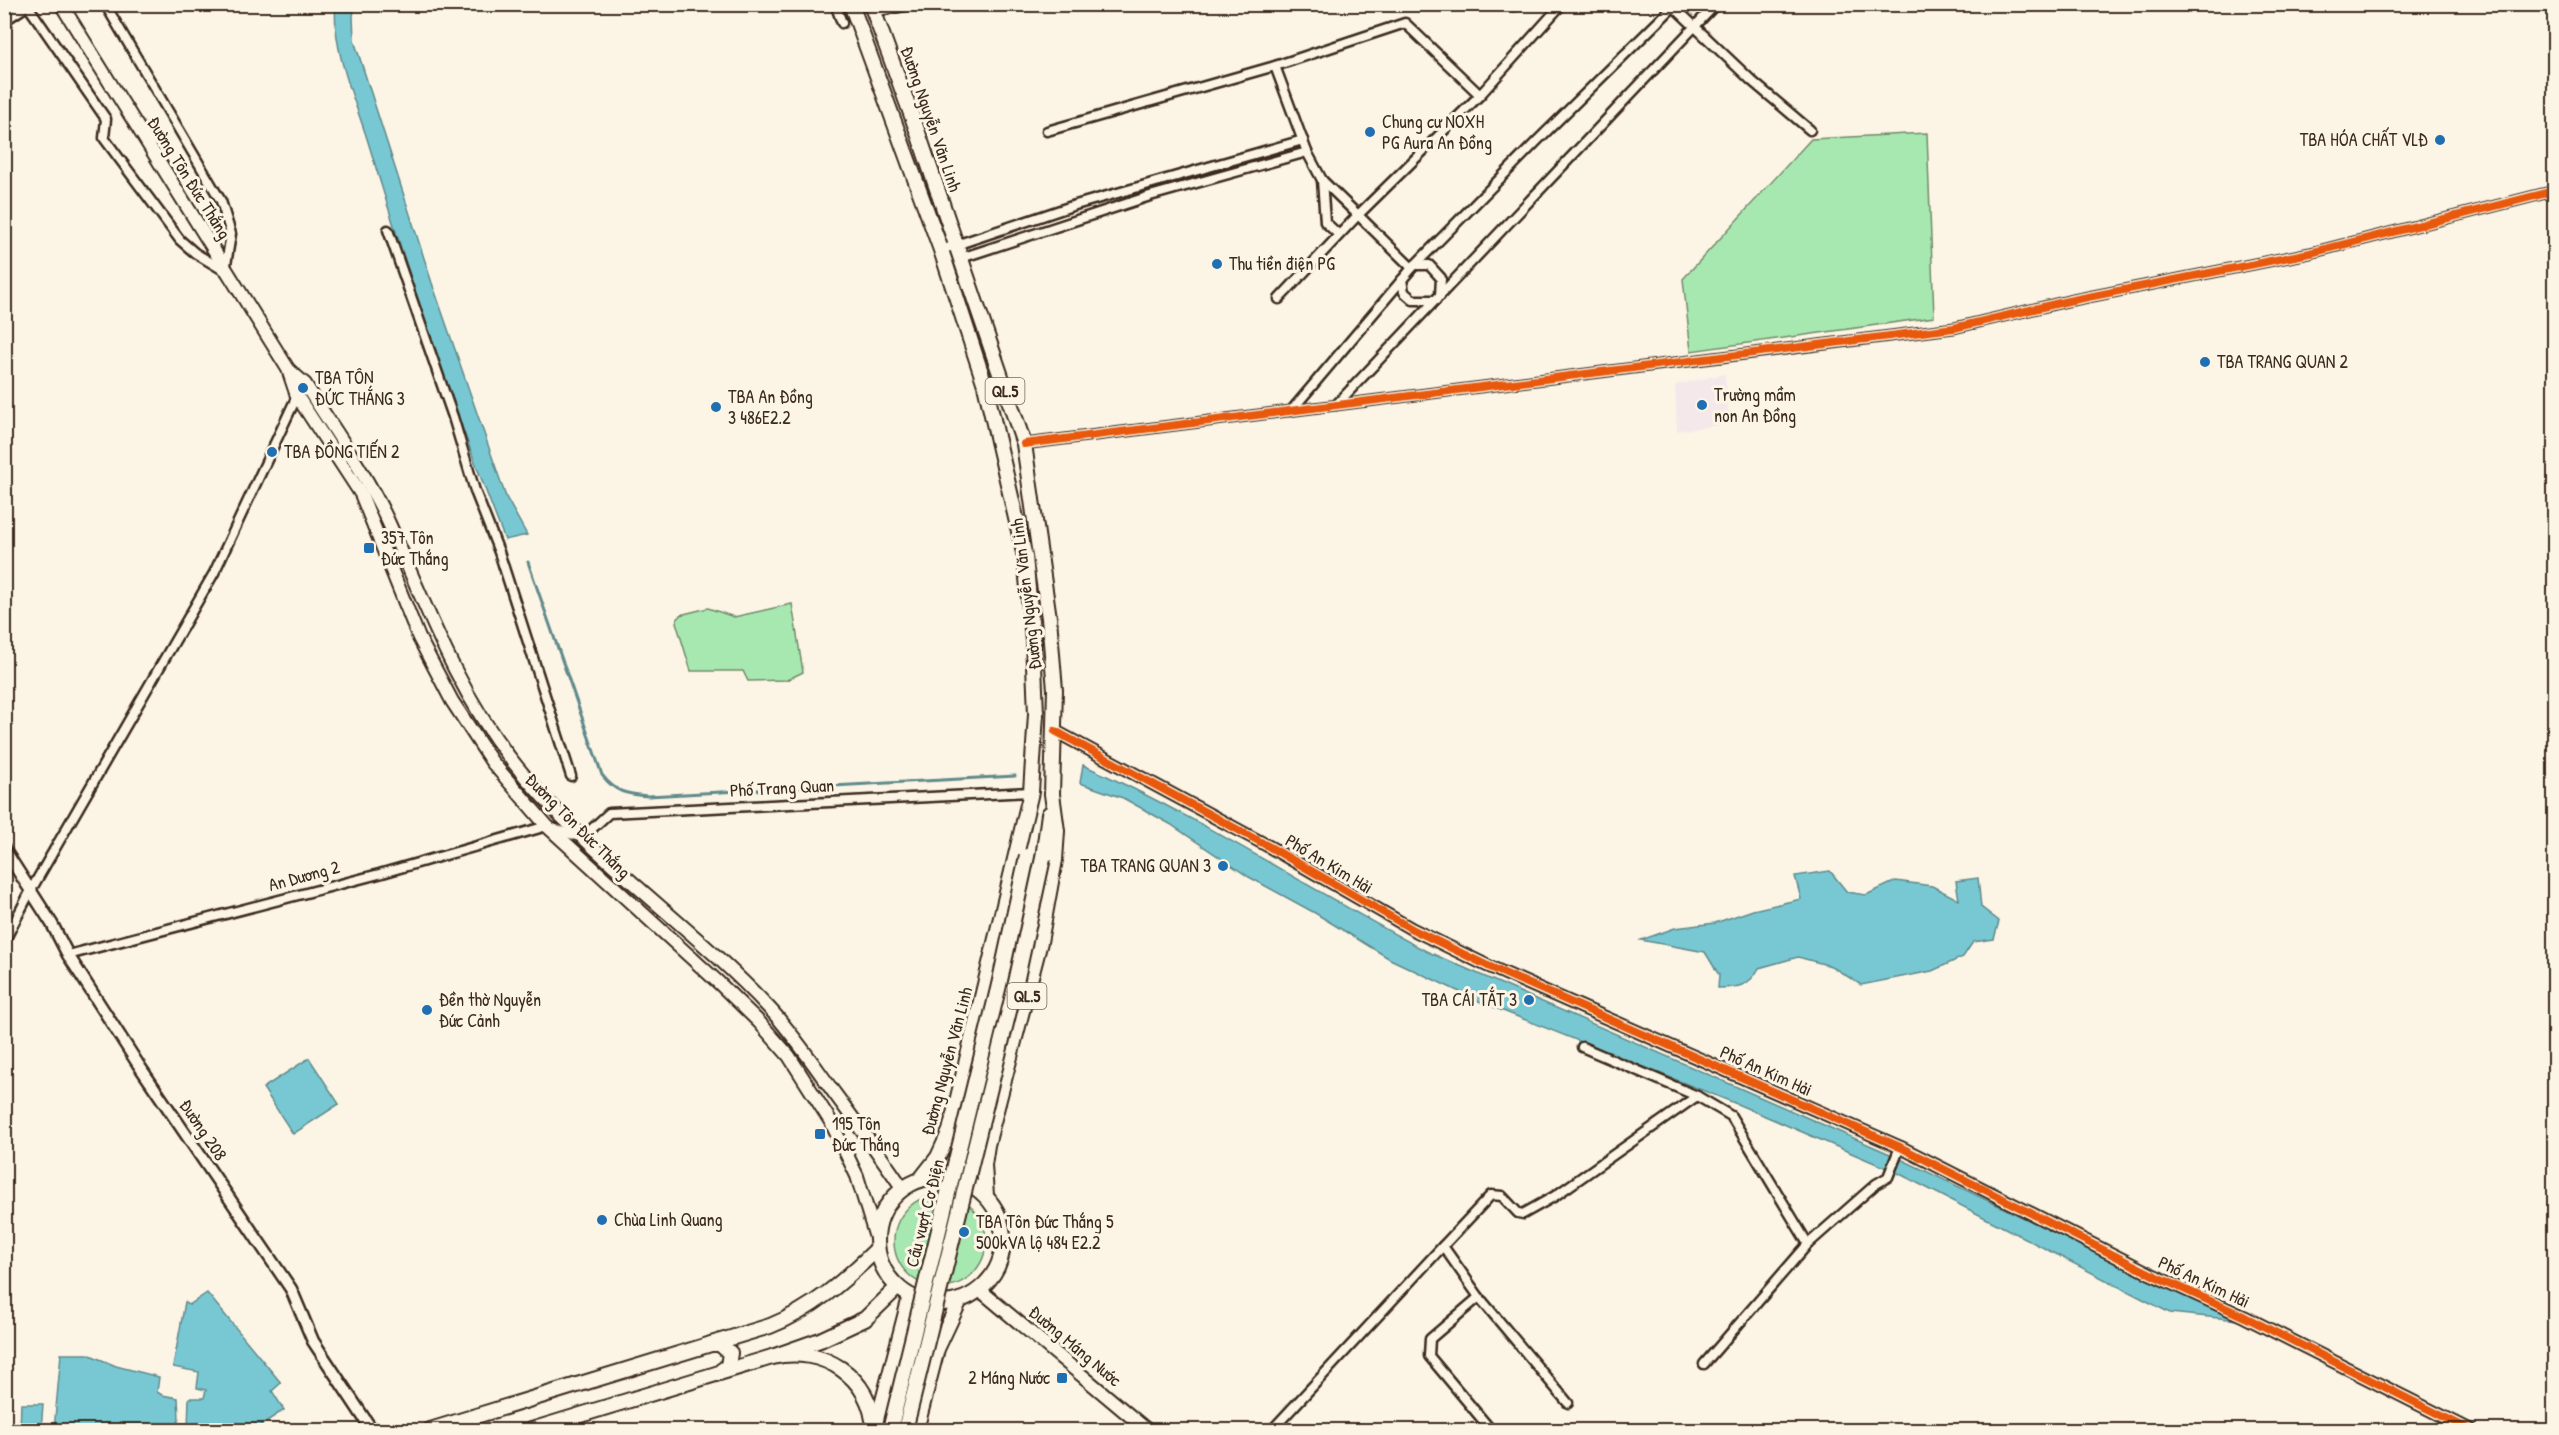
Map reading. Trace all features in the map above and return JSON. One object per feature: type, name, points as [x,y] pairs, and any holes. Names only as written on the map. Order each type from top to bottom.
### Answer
[{"type":"main road","name":"Đường Tôn Đức Thắng","points":[[61,4],[288,369],[297,396],[361,494],[419,638],[452,701],[492,762],[547,826],[719,983],[759,1022],[789,1056],[831,1122],[844,1149],[856,1176],[876,1244]]},
{"type":"main road","name":"Đường Nguyễn Văn Linh","points":[[851,4],[944,257],[985,385],[1025,557],[1033,641],[1036,714],[1031,792],[950,1131],[938,1157],[920,1180]]},
{"type":"main road","name":"Đường Nguyễn Văn Linh","points":[[872,8],[1024,444],[1049,618],[1055,690],[1052,794],[1057,831],[1053,871],[1040,942],[985,1155],[986,1196]]},
{"type":"main road","name":"Đường Tôn Đức Thắng","points":[[288,369],[305,384],[386,518],[442,646],[478,714],[537,791],[582,838],[770,1009],[879,1152],[903,1189]]},
{"type":"main road","name":"Cầu vượt Cơ Điện","points":[[890,1431],[996,997],[1027,856],[1031,792]]},
{"type":"main road","name":"Cầu vượt Cơ Điện","points":[[905,1431],[1012,999],[1043,858],[1052,794]]},
{"type":"main road","points":[[430,1431],[770,1326],[798,1314],[824,1297],[876,1244],[885,1210],[903,1189],[920,1180],[939,1177],[959,1180],[986,1196],[998,1213],[1004,1243],[995,1274],[980,1290],[960,1300],[939,1304],[910,1297],[898,1287],[884,1270],[876,1244]]},
{"type":"main road","points":[[531,1431],[820,1340],[865,1318],[898,1287]]},
{"type":"main road","name":"Đường Máng Nước","points":[[980,1290],[1147,1431]]},
{"type":"main road","points":[[875,1431],[910,1297]]},
{"type":"main road","points":[[916,1431],[937,1349],[960,1300]]},
{"type":"main road","points":[[711,1344],[720,1344],[730,1353],[728,1366],[721,1371]]},
{"type":"main road","points":[[771,1357],[803,1354],[824,1359],[843,1369],[865,1395],[875,1431]]},
{"type":"street","points":[[4,21],[29,5],[106,119],[104,138],[162,219],[195,253],[225,270],[231,234],[221,201],[105,4]]},
{"type":"street","points":[[835,4],[842,23]]},
{"type":"street","points":[[872,8],[914,4]]},
{"type":"street","points":[[1507,4],[1514,6],[1521,4]]},
{"type":"street","points":[[1279,299],[1338,234],[1480,95],[1562,4]]},
{"type":"street","points":[[1335,405],[1716,4]]},
{"type":"street","points":[[1291,411],[1414,267],[1674,5],[1752,81],[1810,130]]},
{"type":"street","points":[[1047,131],[1275,66],[1406,23],[1480,95]]},
{"type":"street","points":[[1275,66],[1307,152],[1322,180],[1414,267]]},
{"type":"street","points":[[944,257],[956,245],[1147,184],[1303,140]]},
{"type":"street","points":[[944,257],[960,258],[1150,196],[1307,152]]},
{"type":"street","points":[[1322,180],[1325,222],[1338,234]]},
{"type":"street","points":[[1024,444],[1954,328],[2068,301],[2310,253],[2554,191]]},
{"type":"street","points":[[388,230],[453,417],[475,491],[499,552],[571,776]]},
{"type":"street","points":[[1414,267],[1429,265],[1441,278],[1438,298]]},
{"type":"street","points":[[1402,280],[1404,291],[1413,300],[1438,298]]},
{"type":"street","points":[[4,942],[31,890],[214,573],[297,396]]},
{"type":"street","name":"Phố An Kim Hải","points":[[1055,731],[1268,846],[1412,929],[1488,966],[1899,1150],[2151,1274],[2245,1317],[2470,1431]]},
{"type":"street","name":"Phố Trang Quan","points":[[582,838],[609,813],[1031,792]]},
{"type":"street","points":[[547,826],[582,838]]},
{"type":"street","name":"An Dương 2","points":[[68,955],[380,873],[547,826]]},
{"type":"street","name":"Đường 208","points":[[4,849],[138,1064],[291,1289],[313,1341],[372,1431]]},
{"type":"street","points":[[1582,1047],[1697,1096],[1731,1116],[1808,1244]]},
{"type":"street","points":[[1272,1431],[1491,1195],[1502,1196],[1518,1213],[1522,1214],[1555,1196],[1697,1096]]},
{"type":"street","points":[[1704,1364],[1808,1244],[1876,1184],[1888,1177],[1899,1150]]},
{"type":"street","points":[[1443,1246],[1479,1297],[1569,1403]]},
{"type":"street","points":[[1479,1297],[1430,1339],[1428,1352],[1491,1431]]},
{"type":"shaded area","name":"Trường mầm non An Đồng","points":[[1725,374],[1729,424],[1677,431],[1675,385]]},
{"type":"green space","points":[[1927,133],[1934,317],[1691,351],[1683,279],[1811,139]]},
{"type":"green space","points":[[792,604],[803,672],[787,680],[748,681],[743,671],[691,671],[676,622],[680,615],[708,608],[734,617]]},
{"type":"green space","points":[[940,1195],[958,1198],[973,1208],[983,1223],[986,1241],[983,1259],[973,1274],[958,1284],[940,1287],[922,1284],[907,1274],[897,1259],[894,1241],[897,1223],[907,1208],[922,1198]]},
{"type":"water","points":[[336,4],[355,5],[354,40],[432,283],[506,497],[527,535],[505,540],[450,394],[346,75],[337,39]]},
{"type":"water","points":[[1083,765],[1214,831],[1426,951],[1890,1154],[2238,1320],[2170,1313],[1898,1173],[1737,1104],[1483,1003],[1390,959],[1315,913],[1249,877],[1170,824],[1123,798],[1080,783]]},
{"type":"water","points":[[1830,871],[1847,892],[1866,895],[1896,881],[1932,886],[1959,900],[1956,881],[1978,878],[1981,907],[1999,921],[1994,939],[1973,942],[1963,957],[1932,971],[1861,985],[1831,966],[1798,957],[1759,968],[1752,979],[1743,985],[1718,988],[1719,975],[1705,952],[1641,940],[1675,928],[1715,923],[1753,910],[1801,899],[1795,876]]},
{"type":"water","points":[[309,1058],[339,1104],[293,1134],[263,1088]]},
{"type":"water","points":[[207,1293],[281,1383],[272,1391],[284,1410],[253,1430],[188,1430],[189,1398],[204,1398],[206,1390],[197,1388],[199,1372],[173,1367],[185,1302],[189,1305]]},
{"type":"water","points":[[61,1354],[88,1354],[116,1366],[159,1377],[157,1392],[178,1398],[179,1419],[176,1430],[54,1430]]},
{"type":"water","points":[[21,1404],[43,1404],[41,1430],[20,1430]]},
{"type":"waterway","points":[[528,562],[602,775],[612,786],[622,792],[648,796],[1015,776]]},
{"type":"cycle path","points":[[1024,444],[1954,328],[2068,301],[2310,253],[2554,191]]},
{"type":"cycle path","points":[[1055,731],[1268,846],[1412,929],[1488,966],[1900,1147],[2151,1274],[2245,1317],[2470,1430]]},
{"type":"place","name":"Chung cư NOXH PG Aura An Đồng","points":[[1370,132]]},
{"type":"place","name":"TBA HÓA CHẤT VLĐ","points":[[2440,140]]},
{"type":"place","name":"Thu tiền điện PG","points":[[1217,264]]},
{"type":"place","name":"TBA TRANG QUAN 2","points":[[2205,362]]},
{"type":"place","name":"TBA TÔN ĐỨC THẮNG 3","points":[[303,388]]},
{"type":"place","name":"Trường mầm non An Đồng","points":[[1702,405]]},
{"type":"place","name":"TBA An Đồng 3 486E2.2","points":[[716,407]]},
{"type":"place","name":"TBA ĐỒNG TIẾN 2","points":[[272,452]]},
{"type":"place","name":"357 Tôn Đức Thắng","points":[[369,548]]},
{"type":"place","name":"TBA TRANG QUAN 3","points":[[1223,866]]},
{"type":"place","name":"TBA CÁI TẮT 3","points":[[1529,1000]]},
{"type":"place","name":"Đền thờ Nguyễn Đức Cảnh","points":[[427,1010]]},
{"type":"place","name":"195 Tôn Đức Thắng","points":[[820,1134]]},
{"type":"place","name":"Chùa Linh Quang","points":[[602,1220]]},
{"type":"place","name":"TBA Tôn Đức Thắng 5 500kVA lộ 484 E2.2","points":[[964,1232]]},
{"type":"place","name":"2 Máng Nước","points":[[1062,1378]]}]
